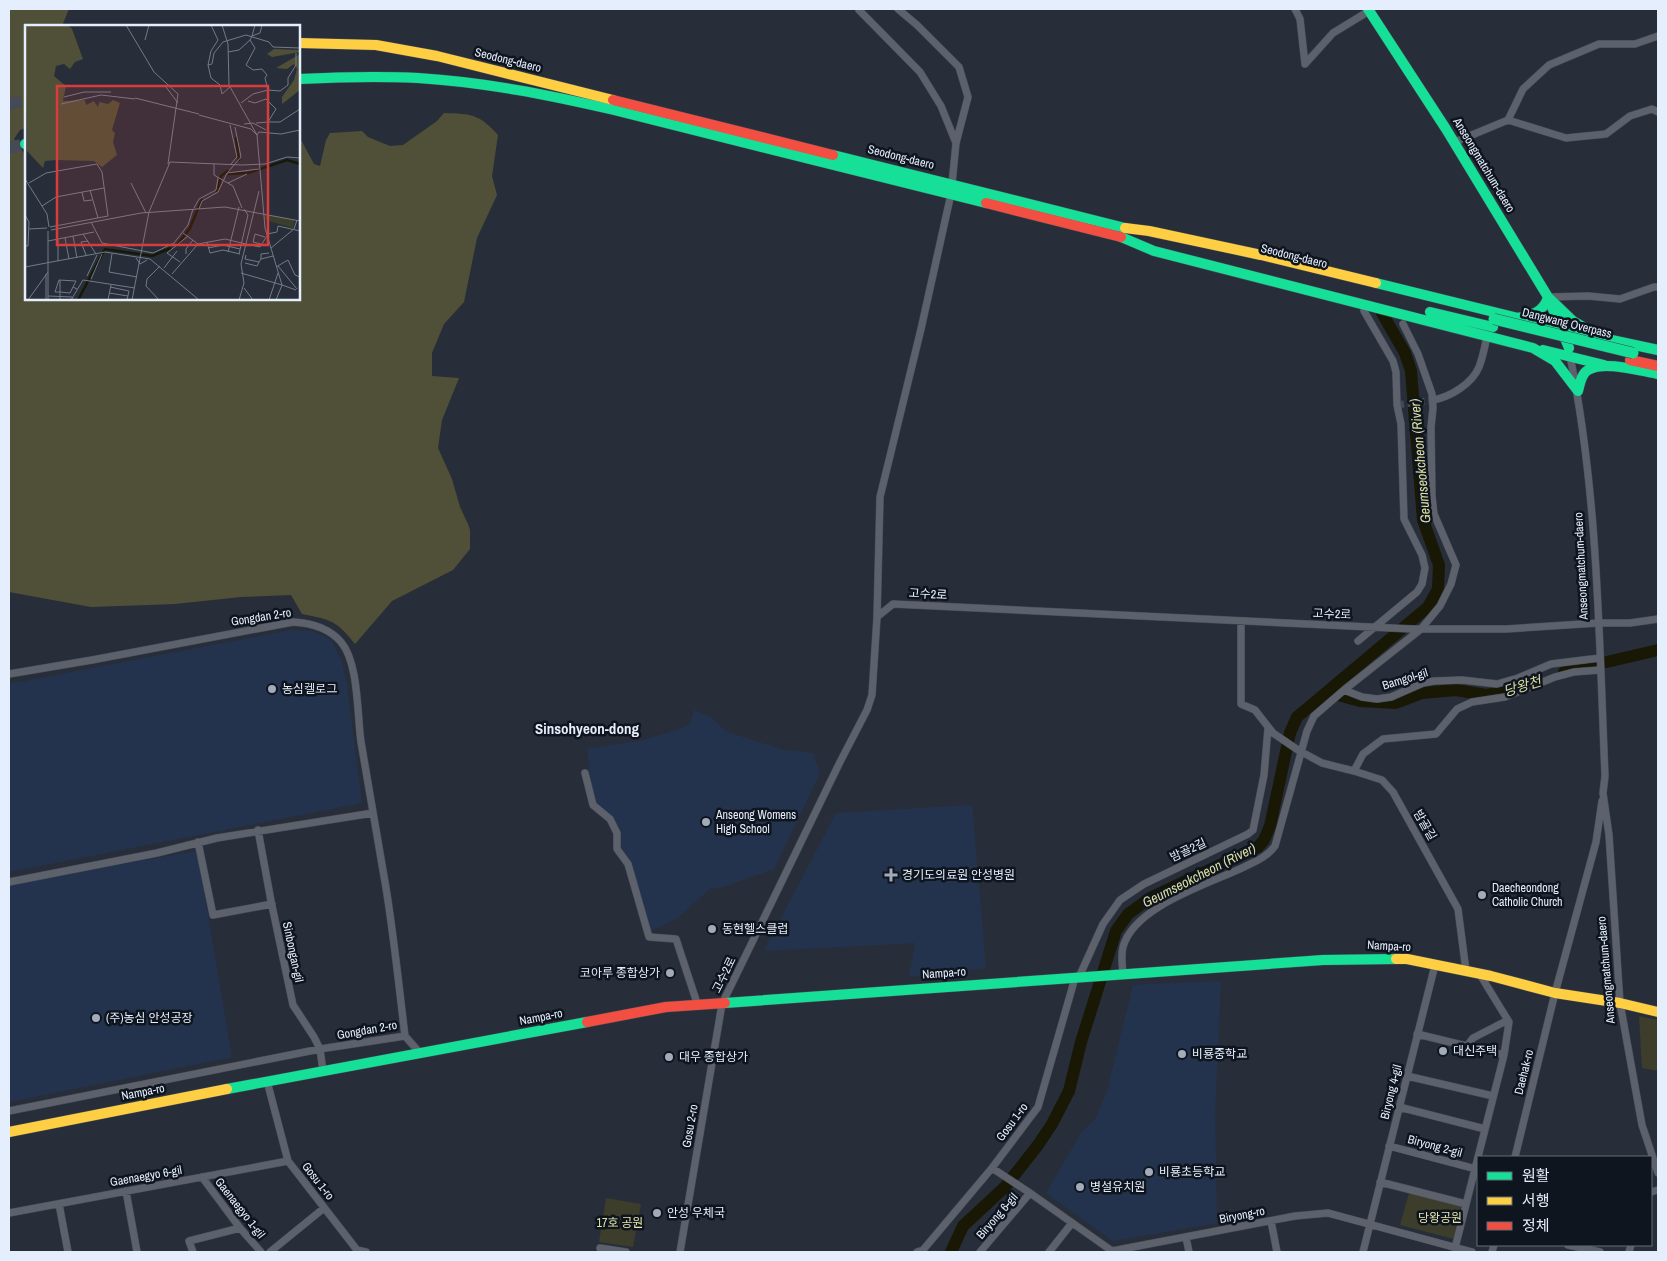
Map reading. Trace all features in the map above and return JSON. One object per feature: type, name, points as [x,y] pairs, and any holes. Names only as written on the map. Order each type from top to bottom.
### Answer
[{"type":"main road","name":"Anseongmatchum-daero","points":[[1369,10],[1455,142],[1548,297],[1562,329],[1569,352]]},
{"type":"main road","name":"Seodong-daero","points":[[300,43],[376,45],[437,56],[614,105],[1123,232],[1491,327]]},
{"type":"main road","name":"Seodong-daero","points":[[300,79],[388,76],[466,81],[614,105]]},
{"type":"main road","points":[[1123,232],[1149,231],[1261,255],[1562,329],[1658,350]]},
{"type":"main road","points":[[1518,318],[1540,312],[1548,297],[1573,321],[1602,338]]},
{"type":"main road","points":[[1491,327],[1555,361],[1578,391]]},
{"type":"main road","name":"Dangwang Overpass","points":[[1491,327],[1631,357]]},
{"type":"main road","points":[[1533,348],[1569,352],[1608,366]]},
{"type":"main road","points":[[1631,357],[1658,358]]},
{"type":"main road","points":[[1631,357],[1658,366]]},
{"type":"main road","points":[[1578,391],[1582,376],[1588,370],[1597,366],[1658,374]]},
{"type":"main road","name":"Nampa-ro","points":[[9,1132],[267,1081],[666,1007],[1118,974],[1351,959],[1407,960],[1478,973],[1555,993],[1620,1003],[1658,1012]]},
{"type":"street","points":[[860,9],[920,72],[941,106],[956,142]]},
{"type":"street","points":[[877,617],[880,496],[921,329],[952,189],[956,142],[968,97],[959,67],[898,9]]},
{"type":"street","points":[[1295,9],[1300,19],[1304,64],[1333,33],[1369,10]]},
{"type":"street","points":[[1508,120],[1523,89],[1549,65],[1599,44],[1635,44],[1658,36]]},
{"type":"street","points":[[1455,142],[1508,120],[1566,138],[1606,134],[1630,116],[1652,109],[1658,112]]},
{"type":"street","points":[[1548,297],[1588,296],[1620,299],[1658,287]]},
{"type":"street","points":[[1358,641],[1378,627],[1417,592],[1422,584],[1425,568],[1422,555],[1404,519],[1401,424],[1397,405],[1396,372],[1393,362],[1364,311]]},
{"type":"street","points":[[1118,974],[1123,946],[1131,930],[1147,914],[1176,898],[1268,855],[1276,846],[1300,751],[1314,716],[1421,629],[1440,606],[1451,584],[1456,565],[1434,514],[1432,496],[1432,394],[1418,354],[1403,324]]},
{"type":"street","points":[[1432,400],[1445,398],[1467,383],[1479,368],[1491,327]]},
{"type":"street","name":"Anseongmatchum-daero","points":[[1569,352],[1578,391],[1587,461],[1600,658],[1605,776],[1603,793],[1609,834],[1620,1003],[1642,1125],[1658,1173]]},
{"type":"street","name":"고수2로","points":[[722,1004],[867,710],[872,695],[877,617],[892,604],[1412,629],[1489,629],[1630,623],[1658,619]]},
{"type":"street","name":"Gongdan 2-ro","points":[[9,674],[293,622],[311,623],[341,642],[349,658],[355,684],[360,734],[386,890],[405,1036],[320,1049],[9,1111]]},
{"type":"street","points":[[1241,622],[1242,704],[1255,710],[1271,730],[1300,751]]},
{"type":"street","name":"Bamgol-gil","points":[[1343,691],[1376,699],[1391,697],[1423,683],[1434,681],[1462,680],[1497,684],[1518,678],[1552,664],[1600,658]]},
{"type":"street","points":[[1354,771],[1364,754],[1383,739],[1436,734],[1457,709],[1472,702],[1505,697],[1555,677],[1574,672],[1600,670]]},
{"type":"street","name":"밤골2길","points":[[1079,977],[1103,924],[1120,900],[1144,884],[1254,830],[1271,730]]},
{"type":"street","name":"밤골길","points":[[1300,751],[1322,764],[1382,780],[1393,792],[1458,909],[1466,971]]},
{"type":"street","points":[[585,773],[593,805],[610,819],[617,833],[617,849],[628,864],[649,937],[676,939],[698,1006]]},
{"type":"street","name":"Daehak-ro","points":[[1515,1156],[1555,993],[1596,842],[1603,793]]},
{"type":"street","points":[[9,882],[258,830],[372,813]]},
{"type":"street","name":"Sinbongan-gil","points":[[258,830],[293,1006],[314,1036],[320,1049],[323,1071]]},
{"type":"street","points":[[198,842],[213,915],[272,904]]},
{"type":"street","name":"Biryong 4-gil","points":[[1363,1252],[1434,965]]},
{"type":"street","points":[[1467,1046],[1472,1038],[1508,1020],[1478,973]]},
{"type":"street","name":"Gosu 1-ro","points":[[917,1252],[923,1250],[992,1168],[1038,1107],[1079,977]]},
{"type":"street","name":"Gosu 2-ro","points":[[680,1252],[722,1004]]},
{"type":"street","name":"Biryong 2-gil","points":[[1478,1156],[1504,1055],[1508,1020]]},
{"type":"street","points":[[1417,1034],[1504,1055]]},
{"type":"street","points":[[405,1036],[420,1053]]},
{"type":"street","points":[[1407,1076],[1493,1096]]},
{"type":"street","name":"Gosu 1-ro","points":[[267,1081],[288,1161],[357,1250],[366,1252]]},
{"type":"street","points":[[1399,1107],[1485,1129]]},
{"type":"street","name":"Biryong 2-gil","points":[[1389,1146],[1476,1169]]},
{"type":"street","name":"Gaenaegyo 6-gil","points":[[9,1213],[288,1161]]},
{"type":"street","name":"Biryong 2-gil","points":[[1455,1250],[1477,1163]]},
{"type":"street","name":"Biryong-ro","points":[[992,1168],[1112,1252],[1295,1216],[1328,1213],[1455,1250],[1472,1252]]},
{"type":"street","name":"Gaenaegyo 1-gil","points":[[202,1177],[240,1228],[261,1252]]},
{"type":"street","points":[[1380,1182],[1466,1204]]},
{"type":"street","points":[[126,1191],[136,1252]]},
{"type":"street","name":"Biryong 6-gil","points":[[980,1252],[1030,1194]]},
{"type":"street","points":[[59,1204],[68,1252]]},
{"type":"street","name":"Gaenaegyo 1-gil","points":[[270,1252],[324,1208]]},
{"type":"street","points":[[1271,1221],[1277,1252]]},
{"type":"street","points":[[1049,1252],[1072,1223]]},
{"type":"street","points":[[193,1252],[189,1241],[240,1228]]},
{"type":"street","points":[[1186,1237],[1189,1252]]},
{"type":"street","points":[[1573,1246],[1601,1252]]},
{"type":"street","points":[[600,1248],[626,1252]]},
{"type":"shaded area","points":[[292,630],[313,631],[331,640],[341,659],[346,679],[362,803],[9,872],[9,684]]},
{"type":"shaded area","name":"Anseong Womens High School","points":[[694,710],[710,716],[727,732],[784,750],[813,753],[820,773],[774,869],[720,888],[711,888],[676,919],[649,932],[621,852],[621,831],[613,817],[593,805],[587,749],[639,741],[678,730],[690,724]]},
{"type":"shaded area","name":"경기도의료원 안성병원","points":[[972,805],[986,968],[909,977],[915,943],[764,951],[836,813]]},
{"type":"shaded area","points":[[197,851],[232,1057],[9,1102],[9,884]]},
{"type":"shaded area","points":[[1221,981],[1215,1113],[1217,1223],[1113,1241],[1046,1193],[1081,1133],[1095,1119],[1107,1091],[1133,985]]},
{"type":"green space","points":[[9,9],[69,9],[62,25],[25,25],[25,128],[20,130],[14,139],[25,155],[25,300],[300,300],[300,138],[314,164],[320,166],[326,140],[330,133],[362,131],[368,137],[390,146],[403,145],[437,121],[444,113],[474,116],[498,135],[492,176],[497,195],[477,238],[464,302],[444,324],[432,353],[432,376],[459,378],[442,420],[438,448],[452,479],[460,507],[470,530],[470,549],[453,570],[392,601],[355,644],[343,630],[332,622],[302,614],[291,595],[241,597],[175,604],[91,607],[9,592]]},
{"type":"green space","points":[[1639,1016],[1658,1020],[1658,1071],[1642,1068]]},
{"type":"green space","name":"당왕공원","points":[[1409,1193],[1461,1205],[1454,1239],[1400,1225]]},
{"type":"green space","name":"17호 공원","points":[[606,1198],[641,1204],[633,1247],[599,1242]]},
{"type":"waterway","name":"Geumseokcheon (River)","points":[[951,1252],[963,1226],[1005,1187],[1052,1124],[1069,1091],[1081,1042],[1116,931],[1128,914],[1150,898],[1258,847],[1264,840],[1270,826],[1290,733],[1297,717],[1428,607],[1438,589],[1439,565],[1423,520],[1411,371],[1405,353],[1382,313]]},
{"type":"waterway","name":"당왕천","points":[[1564,672],[1658,650]]},
{"type":"waterway","name":"당왕천","points":[[1327,692],[1360,701],[1396,703],[1422,693],[1456,690],[1486,695],[1512,691],[1524,686]]},
{"type":"tunnel","points":[[9,104],[25,100]]},
{"type":"tunnel","points":[[9,148],[25,144]]},
{"type":"tunnel","points":[[1397,405],[1433,400]]},
{"type":"traffic: fast","points":[[1368,9],[1446,129],[1548,297],[1569,348]]},
{"type":"traffic: fast","points":[[300,79],[373,77],[443,80],[516,90],[614,110]]},
{"type":"traffic: fast","points":[[614,110],[986,203]]},
{"type":"traffic: fast","points":[[833,155],[1125,228]]},
{"type":"traffic: fast","points":[[1121,237],[1154,251],[1533,348],[1555,361],[1578,391]]},
{"type":"traffic: fast","points":[[1376,283],[1518,318],[1533,314],[1544,306],[1548,297]]},
{"type":"traffic: fast","points":[[1548,297],[1573,321],[1602,338],[1658,350]]},
{"type":"traffic: fast","points":[[1430,312],[1493,327]]},
{"type":"traffic: fast","points":[[1494,319],[1633,353]]},
{"type":"traffic: fast","points":[[1522,319],[1590,336]]},
{"type":"traffic: fast","points":[[1543,350],[1604,365]]},
{"type":"traffic: fast","points":[[1578,391],[1584,374],[1595,367],[1622,367],[1658,374]]},
{"type":"traffic: fast","points":[[725,1003],[1323,960],[1396,959]]},
{"type":"traffic: fast","points":[[227,1089],[587,1022]]},
{"type":"traffic: slow","points":[[300,43],[376,45],[437,56],[613,100]]},
{"type":"traffic: slow","points":[[1125,228],[1149,231],[1261,255],[1376,283]]},
{"type":"traffic: slow","points":[[1396,959],[1407,959],[1491,976],[1555,993],[1620,1003],[1658,1012]]},
{"type":"traffic: slow","points":[[9,1132],[227,1089]]},
{"type":"traffic: jam","points":[[613,100],[833,155]]},
{"type":"traffic: jam","points":[[986,203],[1121,237]]},
{"type":"traffic: jam","points":[[1630,360],[1658,366]]},
{"type":"traffic: jam","points":[[587,1022],[666,1007],[725,1003]]},
{"type":"place","name":"농심켈로그","points":[[272,689]]},
{"type":"place","name":"Anseong Womens High School","points":[[706,822]]},
{"type":"place","name":"경기도의료원 안성병원","points":[[891,875]]},
{"type":"place","name":"Daecheondong Catholic Church","points":[[1482,895]]},
{"type":"place","name":"동현헬스클럽","points":[[712,929]]},
{"type":"place","name":"코아루 종합상가","points":[[670,973]]},
{"type":"place","name":"(주)농심 안성공장","points":[[96,1018]]},
{"type":"place","name":"대신주택","points":[[1443,1051]]},
{"type":"place","name":"비룡중학교","points":[[1182,1054]]},
{"type":"place","name":"대우 종합상가","points":[[669,1057]]},
{"type":"place","name":"비룡초등학교","points":[[1149,1172]]},
{"type":"place","name":"병설유치원","points":[[1080,1187]]},
{"type":"place","name":"안성 우체국","points":[[657,1213]]},
{"type":"district","name":"Sinsohyeon-dong","points":[[587,729]]}]
